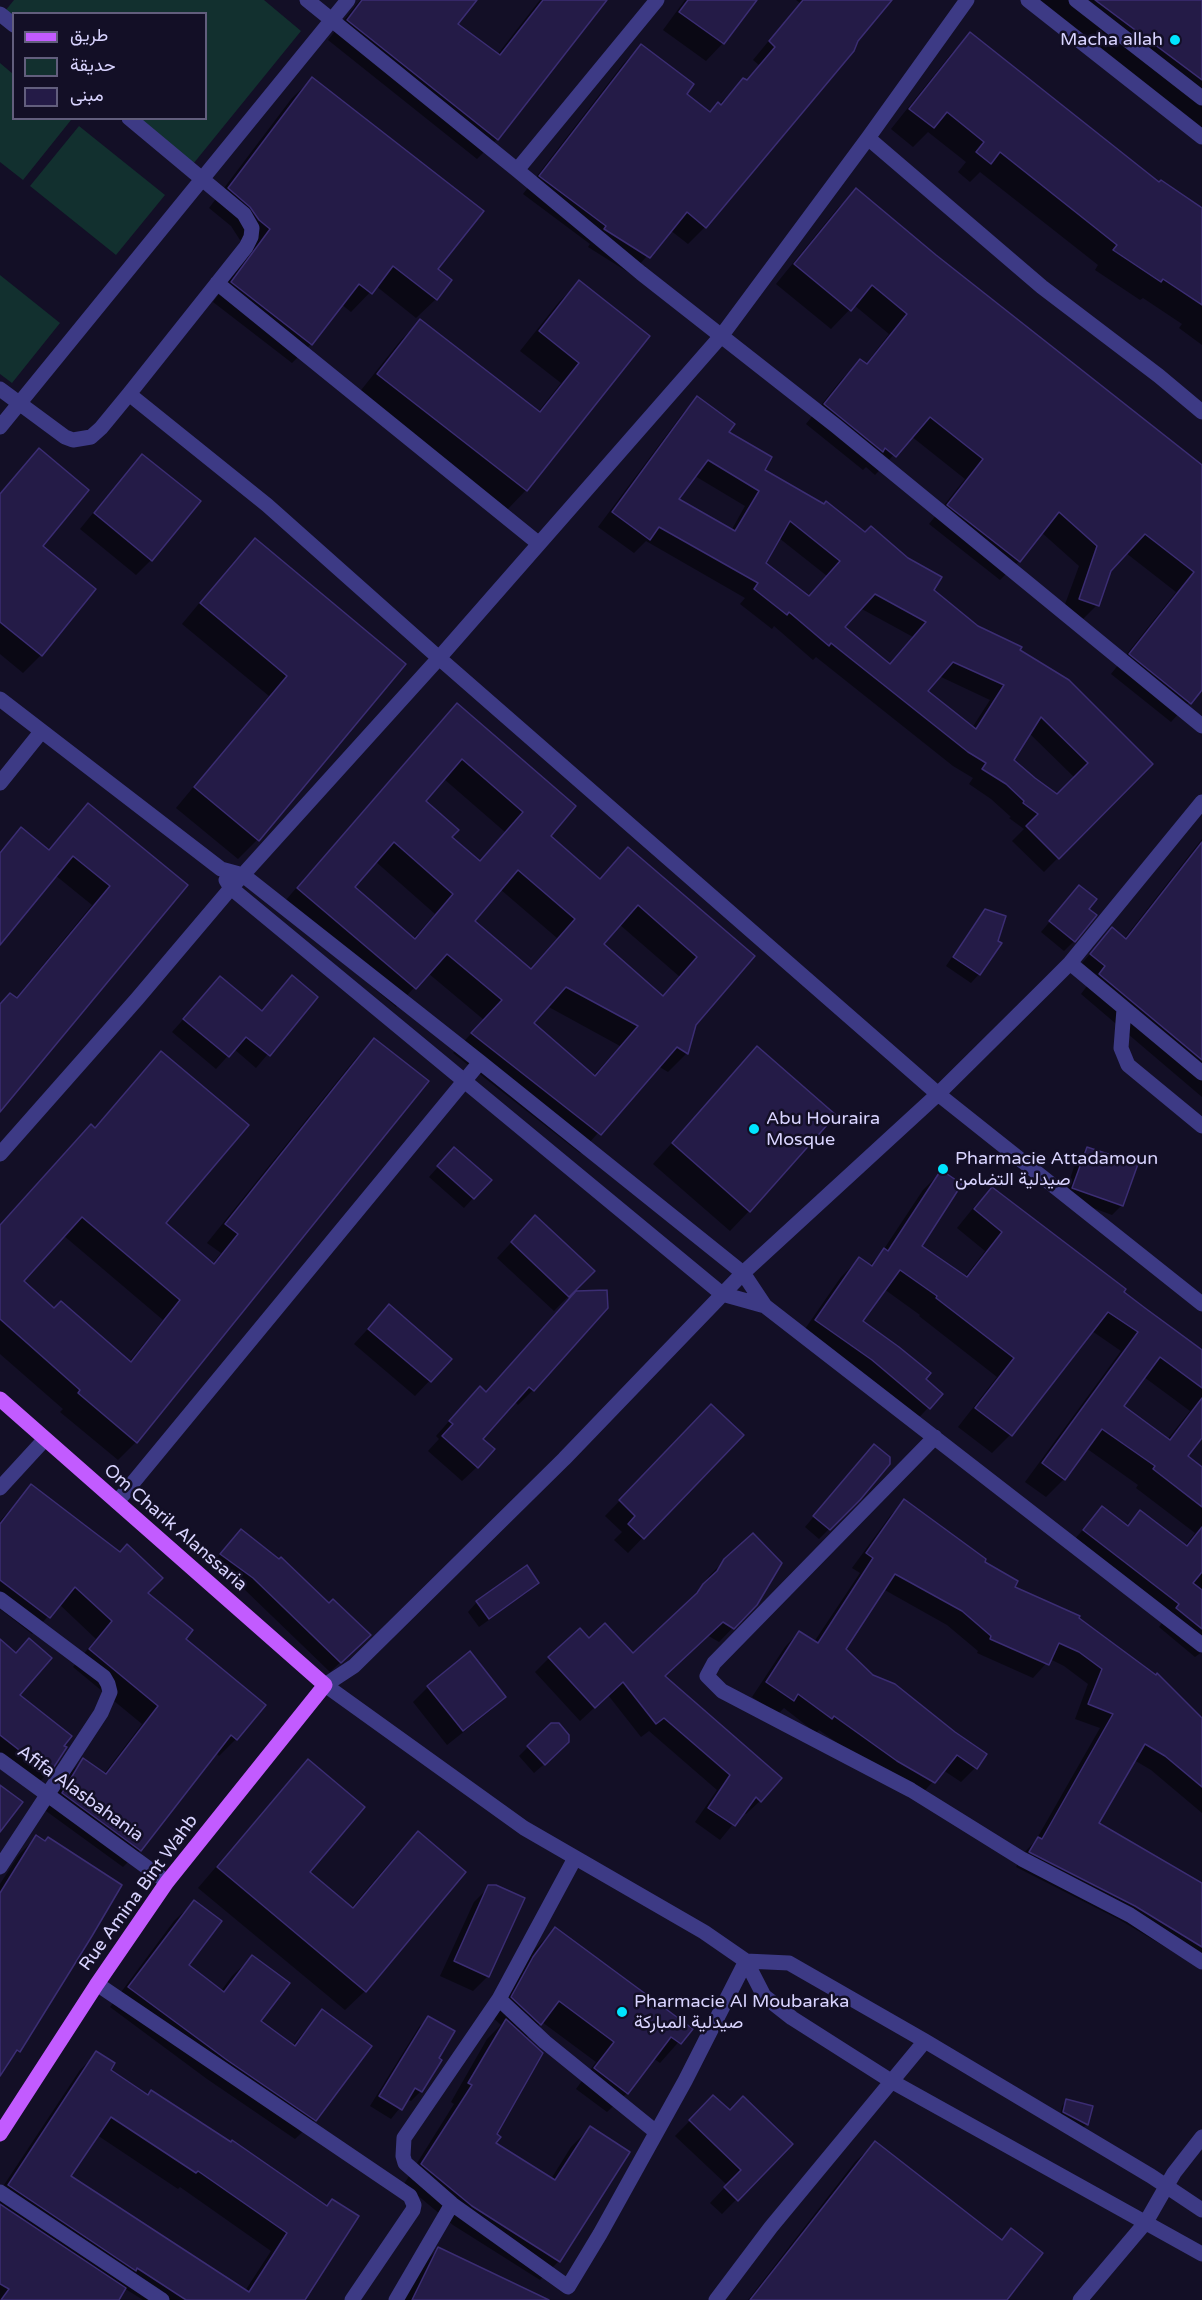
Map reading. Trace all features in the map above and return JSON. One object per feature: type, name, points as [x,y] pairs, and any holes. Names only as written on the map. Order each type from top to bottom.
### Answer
[{"type":"main road","name":"Om Charik Alanssaria","points":[[0,1399],[325,1685]]},
{"type":"main road","name":"Rue Amina Bint Wahb","points":[[0,2134],[97,1984],[167,1882],[325,1685]]},
{"type":"street","points":[[307,0],[1202,726]]},
{"type":"street","points":[[0,427],[348,0]]},
{"type":"street","points":[[517,170],[657,0]]},
{"type":"street","points":[[0,1154],[137,999],[231,888],[438,658],[722,335],[967,0]]},
{"type":"street","points":[[1028,0],[1202,137]]},
{"type":"street","points":[[1077,0],[1202,98]]},
{"type":"street","points":[[0,14],[12,23]]},
{"type":"street","points":[[0,389],[64,437],[81,440],[91,437],[129,394],[246,247],[251,237],[252,228],[244,214],[131,120]]},
{"type":"street","points":[[868,138],[1042,287],[1159,375],[1202,411]]},
{"type":"street","points":[[217,283],[538,543]]},
{"type":"street","points":[[129,394],[267,505],[438,658],[938,1094],[1202,1304]]},
{"type":"street","points":[[0,699],[221,869],[243,876],[480,1062],[743,1273],[765,1306],[1202,1645]]},
{"type":"street","points":[[0,783],[41,732]]},
{"type":"street","points":[[1202,802],[1070,963],[938,1094],[743,1273],[564,1459],[354,1665],[325,1685],[524,1828],[704,1932],[746,1961],[764,1996],[792,2018],[891,2080],[1202,2254]]},
{"type":"street","points":[[221,869],[231,888],[722,1294],[765,1306]]},
{"type":"street","points":[[1070,963],[1202,1073]]},
{"type":"street","points":[[1124,1009],[1121,1048],[1128,1065],[1202,1126]]},
{"type":"street","points":[[117,1502],[480,1062]]},
{"type":"street","points":[[935,1437],[714,1663],[707,1676],[722,1691],[911,1790],[1022,1859],[1131,1916],[1202,1962]]},
{"type":"street","points":[[0,1488],[45,1439]]},
{"type":"street","points":[[0,1599],[104,1677],[110,1692],[101,1713],[0,1866]]},
{"type":"street","name":"Afifa Alasbahania","points":[[0,1760],[167,1882]]},
{"type":"street","points":[[576,1858],[499,1999],[404,2139],[403,2144],[405,2163],[452,2204],[564,2293],[656,2132],[726,2003],[746,1961]]},
{"type":"street","points":[[746,1961],[789,1963],[925,2041],[1202,2210]]},
{"type":"street","points":[[97,1984],[410,2196],[414,2205],[413,2211],[352,2300]]},
{"type":"street","points":[[499,1999],[545,2042],[656,2132]]},
{"type":"street","points":[[716,2300],[771,2227],[925,2041]]},
{"type":"street","points":[[1080,2300],[1146,2222],[1166,2187],[1202,2137]]},
{"type":"street","points":[[0,2192],[162,2300]]},
{"type":"street","points":[[396,2300],[452,2204]]},
{"type":"green space","points":[[14,0],[264,0],[301,31],[189,169],[128,120],[207,120],[207,12],[12,12],[12,25],[1,16]]},
{"type":"green space","points":[[0,63],[12,73],[12,120],[71,120],[23,180],[0,162]]},
{"type":"green space","points":[[79,126],[165,195],[116,255],[30,186]]},
{"type":"green space","points":[[0,275],[60,323],[12,383],[0,374]]},
{"type":"building","points":[[362,0],[477,0],[458,24],[500,55],[543,0],[607,0],[498,140],[347,20]]},
{"type":"building","points":[[688,0],[757,0],[724,44],[679,12]]},
{"type":"building","points":[[803,0],[892,0],[858,41],[854,51],[706,228],[687,212],[650,258],[604,229],[606,226],[539,176],[641,44],[694,84],[687,94],[710,112],[718,102],[721,105],[743,78],[747,80],[775,47],[769,41]]},
{"type":"building","name":"Macha allah","points":[[1095,0],[1202,0],[1202,80]]},
{"type":"building","points":[[970,32],[1159,182],[1161,180],[1202,208],[1202,305],[1163,279],[1161,282],[1113,250],[1117,245],[1000,152],[991,164],[976,152],[984,142],[947,112],[934,128],[909,109]]},
{"type":"building","points":[[312,77],[484,211],[438,269],[452,280],[437,300],[393,266],[372,294],[359,284],[312,345],[231,282],[270,229],[228,188]]},
{"type":"building","points":[[856,188],[936,255],[1202,465],[1202,690],[1191,704],[1129,654],[1194,572],[1145,534],[1111,571],[1099,606],[1079,599],[1097,546],[1059,512],[1020,562],[947,505],[983,459],[930,417],[896,457],[885,448],[883,452],[824,404],[860,359],[867,364],[907,314],[872,285],[851,311],[794,264]]},
{"type":"building","points":[[579,280],[650,336],[527,491],[377,374],[420,319],[540,412],[579,363],[539,331]]},
{"type":"building","points":[[697,396],[735,424],[729,432],[772,457],[765,470],[824,504],[826,501],[865,532],[871,526],[908,558],[942,577],[934,590],[978,626],[1022,647],[1020,650],[1069,680],[1153,764],[1059,859],[1026,826],[1038,814],[1023,803],[1024,801],[1006,784],[982,769],[986,763],[968,752],[831,643],[829,646],[789,612],[787,615],[754,589],[758,583],[659,527],[650,540],[612,512]],"holes":[[[708,460],[759,491],[735,531],[679,499]],[[790,521],[840,561],[809,596],[766,563]],[[875,594],[926,622],[890,664],[845,627]],[[953,662],[1004,685],[976,729],[928,691]],[[1041,717],[1088,763],[1057,794],[1014,760]]]},
{"type":"building","points":[[39,448],[89,490],[43,546],[96,589],[42,656],[0,622],[0,494]]},
{"type":"building","points":[[142,454],[201,501],[152,561],[94,513]]},
{"type":"building","points":[[255,538],[406,664],[259,841],[194,787],[287,676],[200,603]]},
{"type":"building","points":[[457,703],[576,806],[551,836],[600,879],[628,847],[755,956],[696,1025],[688,1054],[677,1047],[601,1135],[471,1033],[502,1000],[447,954],[416,989],[297,888]],"holes":[[[462,759],[523,812],[480,861],[452,837],[459,830],[426,801]],[[394,842],[453,894],[415,939],[355,887]],[[518,870],[575,919],[531,969],[475,921]],[[638,905],[697,957],[663,996],[604,944]],[[566,987],[638,1026],[595,1076],[534,1023]]]},
{"type":"building","points":[[88,803],[188,885],[0,1112],[0,1004],[10,993],[17,998],[110,886],[73,856],[0,945],[0,853],[21,827],[49,850]]},
{"type":"building","points":[[1202,842],[1202,1060],[1099,974],[1105,966],[1090,954],[1112,927],[1126,939]]},
{"type":"building","points":[[1079,885],[1097,899],[1089,909],[1097,915],[1075,942],[1049,921]]},
{"type":"building","points":[[985,909],[1006,916],[998,941],[1002,943],[980,975],[953,957]]},
{"type":"building","points":[[292,975],[318,997],[270,1056],[246,1037],[229,1057],[183,1019],[220,976],[262,1011]]},
{"type":"building","points":[[374,1038],[429,1081],[137,1443],[78,1393],[80,1390],[0,1319],[0,1225],[91,1124],[95,1128],[161,1051],[249,1125],[166,1223],[214,1264],[238,1234],[225,1224]],"holes":[[[82,1217],[180,1300],[131,1362],[61,1301],[54,1308],[24,1281]]]},
{"type":"building","name":"Abu Houraira Mosque","points":[[757,1046],[836,1115],[750,1212],[672,1143]]},
{"type":"building","points":[[454,1147],[492,1180],[474,1199],[437,1166]]},
{"type":"building","points":[[1087,1147],[1138,1164],[1123,1206],[1072,1188]]},
{"type":"building","points":[[941,1170],[962,1184],[922,1246],[967,1277],[1002,1232],[974,1209],[992,1187],[1126,1289],[1124,1292],[1202,1350],[1202,1388],[1160,1357],[1124,1406],[1170,1440],[1202,1398],[1202,1438],[1188,1456],[1202,1467],[1202,1507],[1153,1469],[1155,1466],[1102,1429],[1065,1480],[1042,1463],[1138,1332],[1108,1312],[1012,1436],[975,1408],[1014,1358],[936,1298],[937,1296],[900,1270],[863,1321],[931,1373],[926,1379],[943,1394],[930,1409],[872,1360],[815,1320],[859,1257],[872,1266],[884,1248],[888,1251]]},
{"type":"building","points":[[535,1215],[595,1271],[569,1297],[511,1242]]},
{"type":"building","points":[[607,1290],[608,1308],[534,1391],[529,1387],[483,1439],[495,1449],[478,1468],[442,1436],[453,1424],[449,1421],[480,1386],[486,1392],[576,1291]]},
{"type":"building","points":[[389,1304],[452,1359],[431,1382],[368,1329]]},
{"type":"building","points":[[711,1404],[744,1435],[644,1539],[628,1524],[635,1516],[619,1500]]},
{"type":"building","points":[[874,1444],[890,1457],[890,1464],[860,1500],[830,1530],[813,1516]]},
{"type":"building","points":[[31,1484],[120,1552],[127,1544],[163,1578],[148,1593],[193,1630],[186,1639],[266,1705],[237,1740],[231,1735],[141,1851],[62,1793],[83,1758],[106,1774],[158,1706],[89,1649],[112,1621],[75,1587],[50,1618],[0,1580],[0,1524]]},
{"type":"building","points":[[904,1499],[986,1559],[985,1562],[1018,1581],[1015,1587],[1080,1616],[1079,1618],[1156,1675],[1157,1673],[1202,1718],[1202,1787],[1165,1756],[1145,1744],[1099,1823],[1202,1883],[1202,1947],[1135,1906],[1029,1852],[1038,1837],[1042,1839],[1113,1714],[1088,1704],[1102,1669],[1079,1652],[1059,1643],[1049,1665],[990,1639],[991,1636],[962,1611],[895,1574],[846,1649],[873,1675],[895,1684],[955,1732],[987,1754],[977,1769],[957,1755],[935,1783],[897,1761],[834,1716],[832,1719],[798,1694],[794,1701],[766,1682],[799,1631],[818,1643],[873,1558],[866,1553]]},
{"type":"building","points":[[1102,1506],[1128,1526],[1140,1510],[1187,1546],[1202,1527],[1202,1572],[1193,1583],[1202,1590],[1202,1629],[1176,1608],[1179,1604],[1083,1530]]},
{"type":"building","points":[[241,1529],[279,1559],[281,1557],[329,1603],[333,1599],[371,1635],[341,1663],[253,1578],[220,1554]]},
{"type":"building","points":[[753,1533],[782,1563],[757,1605],[734,1629],[723,1622],[665,1676],[782,1778],[761,1802],[756,1797],[735,1826],[708,1808],[730,1775],[664,1718],[656,1724],[623,1682],[595,1708],[548,1657],[580,1628],[589,1638],[605,1623],[633,1653],[697,1593],[717,1571],[724,1559]]},
{"type":"building","points":[[527,1565],[539,1583],[489,1619],[476,1601]]},
{"type":"building","points":[[29,1638],[52,1658],[20,1695],[72,1736],[50,1773],[0,1735],[0,1639],[16,1653]]},
{"type":"building","points":[[470,1651],[506,1697],[463,1731],[427,1686]]},
{"type":"building","points":[[551,1723],[559,1723],[569,1735],[569,1742],[545,1765],[527,1746]]},
{"type":"building","points":[[308,1759],[365,1807],[310,1872],[353,1908],[418,1831],[466,1872],[366,1992],[217,1867]]},
{"type":"building","points":[[0,1785],[23,1802],[0,1832]]},
{"type":"building","points":[[36,1835],[45,1841],[48,1837],[122,1885],[20,2052],[17,2050],[0,2076],[0,1893]]},
{"type":"building","points":[[488,1885],[496,1885],[525,1898],[489,1977],[454,1961]]},
{"type":"building","points":[[194,1900],[222,1921],[189,1965],[224,1992],[252,1955],[290,1983],[261,2021],[295,2046],[322,2009],[372,2046],[316,2121],[227,2060],[128,1987]]},
{"type":"building","name":"Pharmacie Al Moubaraka صيدلية المباركة","points":[[555,1927],[693,2029],[681,2044],[671,2037],[628,2094],[594,2068],[614,2042],[559,2001],[541,2025],[511,1997],[533,1957]]},
{"type":"building","points":[[428,2016],[455,2031],[439,2058],[442,2060],[422,2092],[415,2088],[402,2110],[379,2096]]},
{"type":"building","points":[[506,2019],[543,2053],[497,2134],[501,2137],[496,2143],[555,2180],[590,2126],[630,2152],[560,2262],[472,2206],[421,2164],[472,2085],[468,2083]]},
{"type":"building","points":[[96,2051],[115,2063],[111,2070],[148,2095],[151,2090],[231,2142],[232,2140],[327,2206],[332,2199],[359,2216],[305,2300],[186,2300],[137,2268],[136,2271],[8,2185]],"holes":[[[111,2117],[196,2173],[198,2171],[287,2233],[249,2292],[71,2176]]]},
{"type":"building","points":[[713,2095],[730,2110],[743,2096],[793,2144],[738,2201],[724,2187],[741,2170],[689,2120]]},
{"type":"building","points":[[1066,2099],[1093,2106],[1088,2125],[1063,2112]]},
{"type":"building","points":[[875,2141],[1002,2240],[1011,2228],[1043,2253],[1007,2300],[750,2300]]},
{"type":"building","points":[[0,2204],[126,2288],[119,2300],[1,2300],[9,2289],[0,2284]]},
{"type":"building","points":[[438,2247],[549,2300],[412,2300]]},
{"type":"place","name":"Macha allah","points":[[1175,40]]},
{"type":"place","name":"Abu Houraira Mosque","points":[[754,1129]]},
{"type":"place","name":"Pharmacie Attadamoun صيدلية التضامن","points":[[943,1169]]},
{"type":"place","name":"Pharmacie Al Moubaraka صيدلية المباركة","points":[[622,2012]]}]
